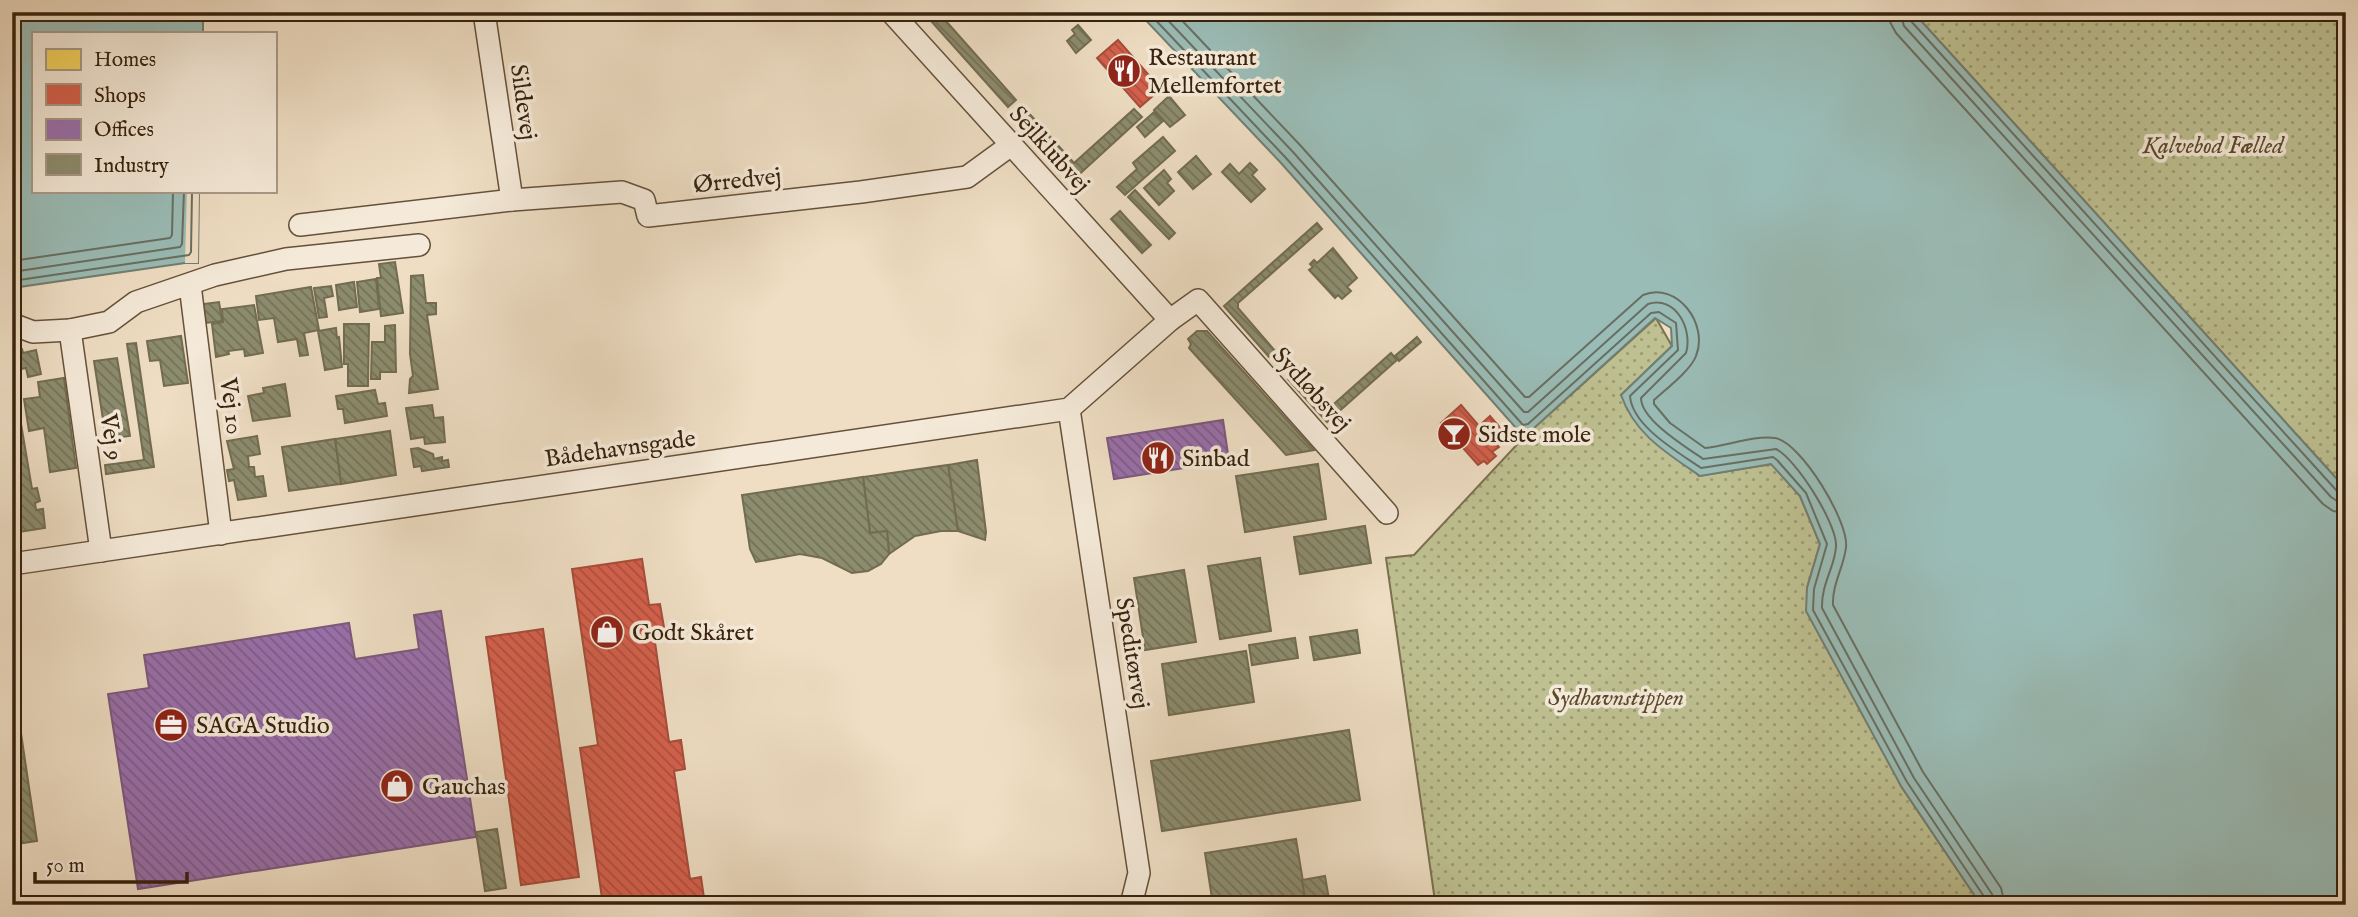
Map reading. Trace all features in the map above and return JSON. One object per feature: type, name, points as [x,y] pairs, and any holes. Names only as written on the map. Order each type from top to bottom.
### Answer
[{"type":"street","name":"Sildevej","points":[[484,12],[512,200]]},
{"type":"street","name":"Sejlklubvej","points":[[891,12],[1170,320]]},
{"type":"street","name":"Ørredvej","points":[[300,225],[512,200],[622,192],[644,200],[648,216],[725,208],[967,177],[1011,145]]},
{"type":"street","points":[[12,324],[33,332],[71,330],[109,323],[136,302],[215,275],[286,259],[419,245]]},
{"type":"street","name":"Vej 10","points":[[190,285],[221,534]]},
{"type":"street","name":"Sydløbsvej","points":[[1170,320],[1198,300],[1387,513]]},
{"type":"street","points":[[1069,409],[1170,320]]},
{"type":"street","name":"Vej 9","points":[[71,330],[101,551]]},
{"type":"street","name":"Bådehavnsgade","points":[[12,564],[1069,409]]},
{"type":"street","name":"Speditørvej","points":[[1069,409],[1139,873],[1131,905]]},
{"type":"green space","name":"Kalvebod Fælled","points":[[1913,12],[2346,12],[2346,489]]},
{"type":"green space","name":"Sydhavnstippen","points":[[1656,318],[1672,346],[1621,395],[1699,476],[1772,464],[1800,496],[1820,544],[1807,588],[1901,786],[1981,905],[1409,905],[1435,901],[1386,558],[1414,555],[1524,437]]},
{"type":"water","points":[[12,12],[203,12],[203,32],[32,32],[32,192],[199,192],[198,263],[12,288]]},
{"type":"water","points":[[1138,12],[1913,12],[2346,489],[2346,905],[1981,905],[1901,786],[1806,611],[1807,588],[1820,544],[1800,496],[1771,464],[1700,476],[1653,442],[1627,409],[1621,395],[1672,346],[1671,328],[1655,318],[1524,437],[1281,163]]},
{"type":"pier","points":[[187,192],[199,192],[198,263],[185,263]]},
{"type":"building: Homes","points":[[1023,897],[1024,905],[969,905]]},
{"type":"building: Shops","points":[[1118,40],[1161,89],[1140,107],[1097,58]]},
{"type":"building: Shops","points":[[1461,405],[1479,426],[1490,416],[1502,430],[1492,439],[1499,447],[1492,452],[1496,456],[1487,464],[1484,461],[1478,465],[1441,423]]},
{"type":"building: Shops","points":[[642,559],[649,605],[660,604],[665,633],[654,635],[669,742],[681,740],[685,769],[674,771],[690,879],[701,877],[705,905],[603,905],[580,748],[598,745],[572,569]]},
{"type":"building: Shops","points":[[543,629],[579,877],[521,885],[486,637]]},
{"type":"building: Offices","points":[[1223,420],[1229,461],[1114,479],[1107,438]]},
{"type":"building: Offices","points":[[441,611],[476,837],[138,889],[108,694],[149,688],[144,655],[349,623],[355,659],[419,649],[414,615]]},
{"type":"building: Industry","points":[[923,12],[938,12],[1016,100],[1008,107]]},
{"type":"building: Industry","points":[[1078,25],[1091,40],[1076,53],[1067,41],[1075,34],[1072,30]]},
{"type":"building: Industry","points":[[1169,96],[1185,115],[1170,127],[1154,110]]},
{"type":"building: Industry","points":[[1134,109],[1142,117],[1074,179],[1018,118],[1026,110],[1074,163]]},
{"type":"building: Industry","points":[[1154,112],[1163,121],[1145,137],[1137,127]]},
{"type":"building: Industry","points":[[1163,137],[1175,151],[1125,195],[1117,187],[1137,169],[1133,163]]},
{"type":"building: Industry","points":[[1196,156],[1211,174],[1193,189],[1178,172]]},
{"type":"building: Industry","points":[[1250,163],[1257,170],[1252,175],[1265,189],[1251,202],[1222,172],[1230,164],[1239,174]]},
{"type":"building: Industry","points":[[1164,170],[1171,179],[1167,183],[1174,191],[1159,205],[1144,188]]},
{"type":"building: Industry","points":[[1135,190],[1175,233],[1169,239],[1128,197]]},
{"type":"building: Industry","points":[[1120,211],[1151,245],[1142,253],[1111,219]]},
{"type":"building: Industry","points":[[1317,223],[1322,229],[1238,303],[1238,308],[1276,352],[1269,357],[1224,306]]},
{"type":"building: Industry","points":[[1333,248],[1357,278],[1347,287],[1351,291],[1342,299],[1338,295],[1335,298],[1309,270],[1313,267],[1310,264],[1314,260],[1317,263]]},
{"type":"building: Industry","points":[[395,262],[403,313],[381,316],[377,278],[381,278],[379,264]]},
{"type":"building: Industry","points":[[423,275],[426,303],[436,303],[436,314],[427,315],[438,389],[409,393],[410,379],[413,376],[410,354],[411,276]]},
{"type":"building: Industry","points":[[376,279],[379,309],[360,312],[357,282]]},
{"type":"building: Industry","points":[[354,282],[357,307],[339,310],[336,285]]},
{"type":"building: Industry","points":[[331,286],[333,296],[324,298],[327,317],[319,318],[314,288]]},
{"type":"building: Industry","points":[[311,287],[319,330],[304,333],[308,355],[300,356],[297,339],[278,342],[274,318],[259,320],[256,296]]},
{"type":"building: Industry","points":[[219,302],[222,321],[206,323],[203,304]]},
{"type":"building: Industry","points":[[254,305],[263,353],[245,356],[244,349],[228,351],[229,354],[216,357],[212,324],[223,322],[222,309]]},
{"type":"building: Industry","points":[[344,324],[369,324],[368,386],[348,386],[348,364],[344,364]]},
{"type":"building: Industry","points":[[395,325],[396,372],[380,372],[380,379],[371,379],[372,342],[385,342],[385,326]]},
{"type":"building: Industry","points":[[336,328],[342,367],[325,370],[318,331]]},
{"type":"building: Industry","points":[[1197,331],[1207,331],[1314,450],[1286,455],[1189,348],[1191,344],[1188,339]]},
{"type":"building: Industry","points":[[181,336],[188,383],[164,386],[160,360],[150,361],[147,341]]},
{"type":"building: Industry","points":[[1417,337],[1421,342],[1399,361],[1395,356]]},
{"type":"building: Industry","points":[[136,343],[154,467],[106,474],[105,465],[144,460],[127,344]]},
{"type":"building: Industry","points":[[22,349],[23,353],[36,350],[41,374],[28,377],[26,368],[16,370],[12,350]]},
{"type":"building: Industry","points":[[1391,353],[1397,360],[1327,422],[1288,379],[1294,374],[1326,411]]},
{"type":"building: Industry","points":[[117,358],[130,436],[106,439],[94,361]]},
{"type":"building: Industry","points":[[64,378],[76,468],[50,472],[44,428],[29,431],[24,399],[40,397],[38,382]]},
{"type":"building: Industry","points":[[285,384],[290,416],[253,421],[248,396],[264,393],[263,388]]},
{"type":"building: Industry","points":[[375,390],[378,404],[385,403],[387,416],[345,423],[343,409],[338,409],[336,396]]},
{"type":"building: Industry","points":[[432,405],[434,418],[443,417],[445,442],[425,444],[424,437],[411,439],[406,408]]},
{"type":"building: Industry","points":[[19,412],[32,489],[37,488],[40,501],[35,503],[36,510],[43,509],[45,528],[12,533],[12,523],[21,521],[18,501],[12,505],[12,413]]},
{"type":"building: Industry","points":[[390,431],[396,475],[341,484],[335,439]]},
{"type":"building: Industry","points":[[257,436],[260,454],[248,456],[249,467],[254,467],[255,477],[263,476],[266,496],[238,500],[234,480],[229,481],[227,470],[234,469],[227,441]]},
{"type":"building: Industry","points":[[335,439],[341,484],[289,491],[282,447]]},
{"type":"building: Industry","points":[[418,448],[433,454],[434,459],[442,457],[442,461],[448,460],[449,467],[422,471],[421,466],[414,467],[411,449]]},
{"type":"building: Industry","points":[[977,460],[985,540],[958,531],[948,465]]},
{"type":"building: Industry","points":[[1318,464],[1326,519],[1245,532],[1236,476]]},
{"type":"building: Industry","points":[[948,465],[958,531],[915,536],[889,554],[887,531],[870,533],[863,477]]},
{"type":"building: Industry","points":[[863,477],[870,533],[887,531],[889,554],[881,564],[868,571],[852,573],[822,558],[800,554],[756,562],[750,549],[742,495]]},
{"type":"building: Industry","points":[[1365,526],[1371,563],[1300,574],[1294,537]]},
{"type":"building: Industry","points":[[1260,558],[1271,631],[1220,639],[1208,566]]},
{"type":"building: Industry","points":[[1184,570],[1196,642],[1145,650],[1134,578]]},
{"type":"building: Industry","points":[[1357,630],[1360,653],[1314,660],[1310,637]]},
{"type":"building: Industry","points":[[1295,638],[1298,658],[1252,665],[1249,645]]},
{"type":"building: Industry","points":[[1246,651],[1254,702],[1169,715],[1162,664]]},
{"type":"building: Industry","points":[[15,693],[37,841],[17,844],[19,858],[12,859],[12,694]]},
{"type":"building: Industry","points":[[1349,730],[1360,800],[1162,831],[1151,761]]},
{"type":"building: Industry","points":[[497,829],[506,888],[485,891],[476,832]]},
{"type":"building: Industry","points":[[1296,839],[1306,900],[1277,905],[1213,905],[1205,853]]},
{"type":"building: Industry","points":[[1325,876],[1330,905],[1306,905],[1302,880]]},
{"type":"place","name":"Restaurant Mellemfortet","points":[[1124,71]]},
{"type":"place","name":"Sidste mole","points":[[1454,434]]},
{"type":"place","name":"Sinbad","points":[[1158,458]]},
{"type":"place","name":"Godt Skåret","points":[[607,632]]},
{"type":"place","name":"SAGA Studio","points":[[171,725]]},
{"type":"place","name":"Gauchas","points":[[397,786]]}]
